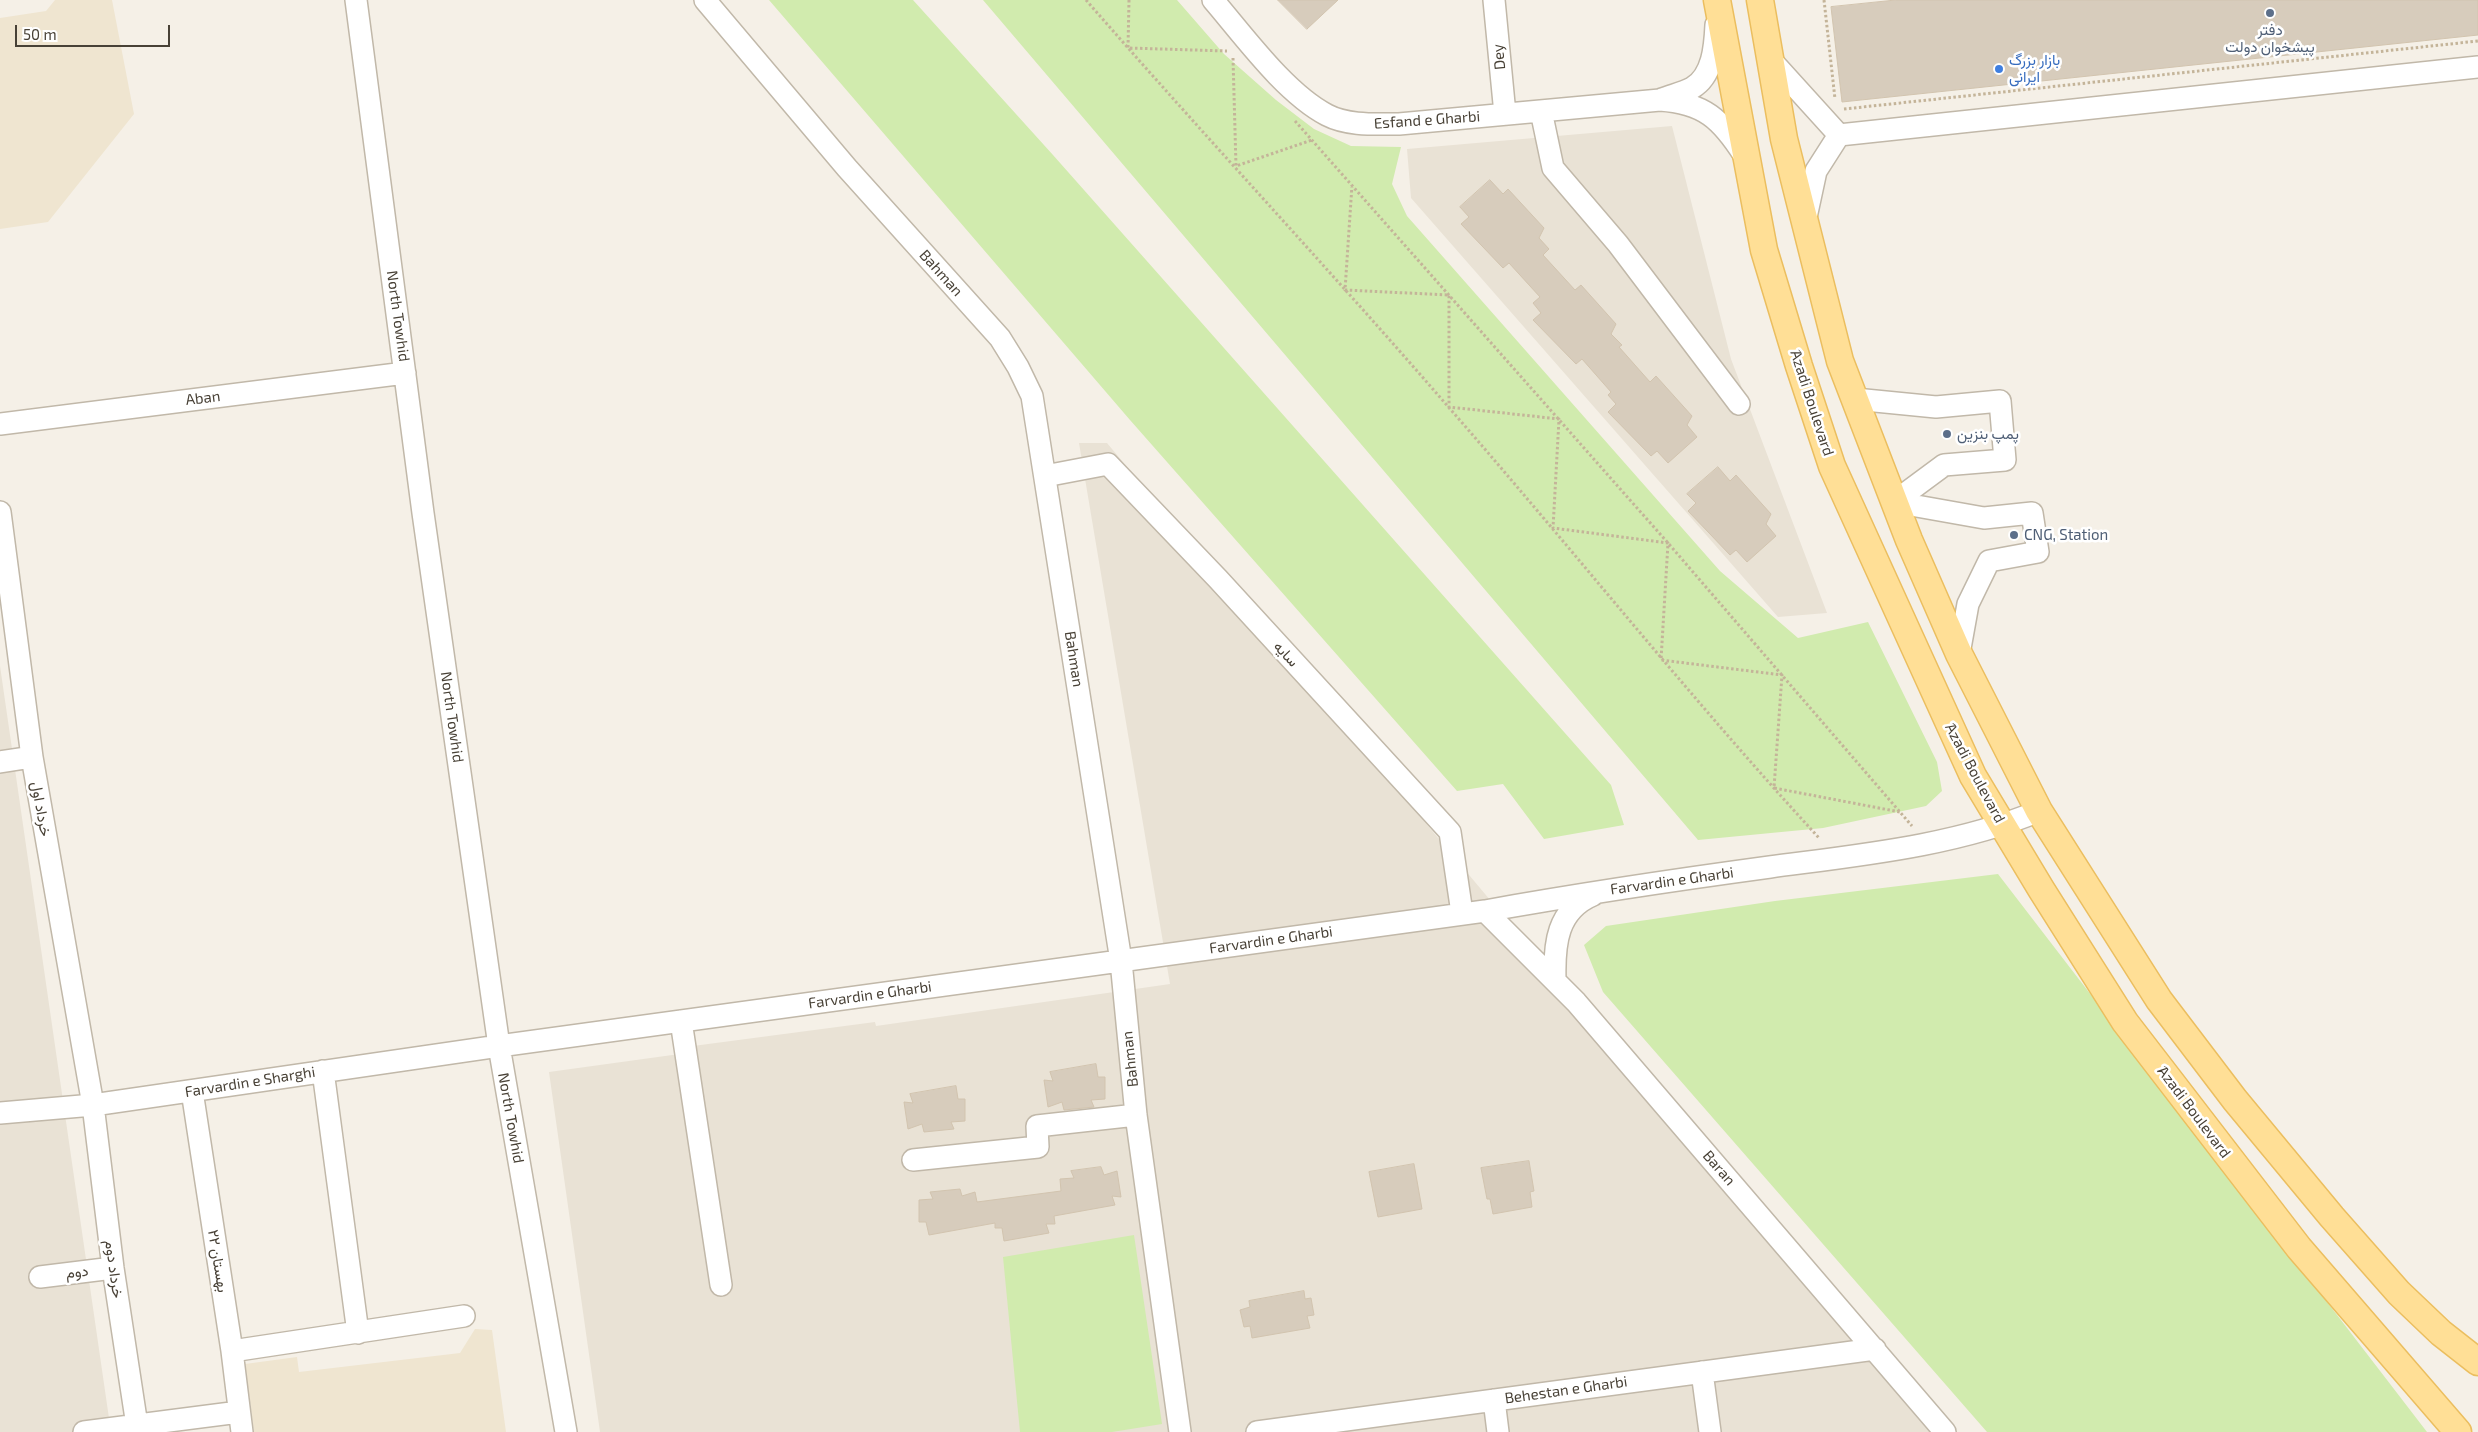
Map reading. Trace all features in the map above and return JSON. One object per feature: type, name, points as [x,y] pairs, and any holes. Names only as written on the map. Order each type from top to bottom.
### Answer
[{"type":"main road","points":[[1760,0],[1784,139],[1840,361],[1894,502],[1960,654],[2024,780],[2046,821],[2159,1000],[2235,1100],[2332,1218],[2398,1292],[2441,1333],[2478,1362]]},
{"type":"main road","name":"َAzadi Boulevard","points":[[1717,4],[1764,250],[1832,466],[1973,776],[2125,1022],[2298,1248],[2458,1432]]},
{"type":"main road","points":[[1990,802],[2005,802],[2018,794],[2024,780]]},
{"type":"main road","points":[[2016,848],[2026,838],[2038,832],[2046,821]]},
{"type":"street","name":"North Towhid","points":[[356,0],[405,373],[499,1046],[566,1432]]},
{"type":"street","name":"Bahman","points":[[705,0],[847,168],[1000,338],[1018,367],[1032,396],[1121,961],[1136,1115],[1180,1432]]},
{"type":"street","name":"Esfand e Gharbi","points":[[1213,0],[1288,85],[1328,116],[1367,124],[1399,124],[1660,100]]},
{"type":"street","name":"Dey","points":[[1494,0],[1505,114]]},
{"type":"street","points":[[1660,100],[1693,88],[1710,66],[1714,48],[1717,4]]},
{"type":"street","points":[[1771,60],[1839,135]]},
{"type":"street","points":[[1839,135],[2478,67]]},
{"type":"street","points":[[1660,100],[1694,105],[1707,112],[1730,134],[1748,163]]},
{"type":"street","points":[[1541,111],[1554,168],[1618,244],[1739,404]]},
{"type":"street","points":[[1805,224],[1816,171],[1839,135]]},
{"type":"street","name":"Aban","points":[[0,424],[405,373]]},
{"type":"street","points":[[1855,399],[1936,407],[2000,402],[2005,460],[1944,465],[1894,502]]},
{"type":"street","name":"سایه","points":[[1045,476],[1108,464],[1218,579],[1450,832],[1462,913]]},
{"type":"street","points":[[1894,502],[1984,518],[2032,512],[2038,552],[1989,560],[1968,604],[1960,654]]},
{"type":"street","name":"خرداد اول","points":[[0,512],[32,758],[93,1105]]},
{"type":"street","points":[[0,762],[32,758]]},
{"type":"street","name":"Farvardin e Gharbi","points":[[499,1046],[1485,911],[1608,890],[1926,844],[2003,826],[2046,821]]},
{"type":"street","points":[[1555,979],[1554,954],[1565,918],[1573,906],[1608,890]]},
{"type":"street","name":"‌‌Baran","points":[[1485,911],[1555,979],[1876,1349],[1945,1432]]},
{"type":"street","points":[[682,1021],[721,1285]]},
{"type":"street","name":"Farvardin e Sharghi","points":[[0,1113],[93,1105],[499,1046]]},
{"type":"street","points":[[323,1071],[358,1333]]},
{"type":"street","name":"بهستان ۲۲","points":[[192,1091],[241,1422]]},
{"type":"street","name":"خرداد دوم","points":[[93,1105],[113,1268],[138,1428]]},
{"type":"street","points":[[913,1160],[1038,1147],[1037,1126],[1136,1115]]},
{"type":"street","name":"دوم","points":[[40,1277],[113,1268]]},
{"type":"street","points":[[232,1351],[464,1316]]},
{"type":"street","name":"Behestan e Gharbi","points":[[1257,1432],[1876,1349]]},
{"type":"street","points":[[1702,1372],[1710,1432]]},
{"type":"street","points":[[1494,1400],[1498,1432]]},
{"type":"street","points":[[84,1432],[241,1422]]},
{"type":"path","points":[[1086,0],[1450,407],[1553,528],[1661,660],[1837,858]]},
{"type":"path","points":[[1128,48],[1129,0]]},
{"type":"path","points":[[1826,0],[1835,100]]},
{"type":"path","points":[[1836,109],[2478,41]]},
{"type":"path","points":[[1128,48],[1233,51],[1236,166]]},
{"type":"path","points":[[1236,166],[1312,140],[1668,543],[1926,844]]},
{"type":"path","points":[[1345,290],[1352,185]]},
{"type":"path","points":[[1345,290],[1449,295]]},
{"type":"path","points":[[1449,295],[1450,407]]},
{"type":"path","points":[[1450,407],[1559,419]]},
{"type":"path","points":[[1553,528],[1559,419]]},
{"type":"path","points":[[1553,528],[1668,543]]},
{"type":"path","points":[[1661,660],[1668,543]]},
{"type":"path","points":[[1661,660],[1782,675]]},
{"type":"path","points":[[1774,788],[1782,675]]},
{"type":"path","points":[[1774,788],[1900,812]]},
{"type":"shaded area","points":[[55,0],[112,0],[134,114],[48,222],[0,229],[0,18],[46,11]]},
{"type":"shaded area","points":[[1672,126],[1731,359],[1827,613],[1778,617],[1411,198],[1407,149]]},
{"type":"shaded area","points":[[1079,443],[1107,443],[1936,1432],[600,1432],[549,1072],[694,1052],[693,1046],[875,1022],[876,1026],[1170,984]]},
{"type":"shaded area","points":[[0,666],[111,1432],[0,1432]]},
{"type":"shaded area","points":[[475,1329],[492,1330],[506,1432],[254,1432],[245,1364],[297,1357],[299,1372],[460,1353]]},
{"type":"green space","points":[[769,0],[913,0],[1053,155],[1611,785],[1624,825],[1544,839],[1503,784],[1457,791],[1130,420]]},
{"type":"green space","points":[[983,0],[1177,0],[1224,54],[1276,100],[1314,129],[1351,146],[1401,147],[1392,184],[1407,216],[1720,571],[1798,638],[1868,622],[1937,762],[1942,791],[1926,806],[1823,828],[1698,840]]},
{"type":"green space","points":[[1998,874],[2427,1432],[1987,1432],[1603,992],[1584,945],[1606,926],[1775,901]]},
{"type":"green space","points":[[1134,1235],[1162,1424],[1112,1432],[1020,1432],[1003,1257]]},
{"type":"building","points":[[1278,0],[1338,0],[1307,29]]},
{"type":"building","name":"بازار بزرگ ایرانی","points":[[1896,0],[2478,0],[2478,35],[1842,102],[1831,7]]},
{"type":"building","points":[[1490,180],[1503,194],[1508,189],[1544,228],[1539,238],[1549,249],[1543,255],[1575,290],[1581,285],[1616,324],[1611,334],[1622,345],[1619,347],[1650,382],[1656,376],[1692,416],[1687,425],[1697,437],[1668,463],[1657,451],[1651,456],[1608,412],[1616,404],[1608,395],[1611,392],[1582,359],[1576,364],[1533,320],[1541,313],[1533,303],[1540,297],[1509,263],[1503,268],[1461,224],[1469,217],[1460,207]]},
{"type":"building","points":[[1718,467],[1730,481],[1736,475],[1771,514],[1766,524],[1776,536],[1747,562],[1736,550],[1730,555],[1688,511],[1696,503],[1687,494]]},
{"type":"building","points":[[1096,1064],[1098,1077],[1105,1077],[1105,1099],[1091,1100],[1094,1107],[1064,1110],[1062,1102],[1048,1107],[1044,1080],[1053,1081],[1050,1072]]},
{"type":"building","points":[[956,1086],[958,1099],[965,1099],[965,1121],[951,1122],[954,1129],[924,1132],[922,1124],[908,1129],[904,1102],[913,1103],[910,1094]]},
{"type":"building","points":[[1529,1161],[1534,1191],[1530,1192],[1532,1207],[1493,1214],[1490,1199],[1487,1199],[1481,1168]]},
{"type":"building","points":[[1414,1164],[1422,1209],[1378,1217],[1369,1172]]},
{"type":"building","points":[[1101,1167],[1104,1175],[1117,1171],[1121,1197],[1112,1196],[1115,1205],[1054,1216],[1055,1224],[1046,1224],[1049,1233],[1004,1241],[1002,1228],[995,1228],[995,1223],[929,1235],[926,1222],[919,1222],[919,1200],[933,1199],[930,1192],[960,1189],[962,1196],[975,1192],[977,1202],[1061,1191],[1060,1179],[1074,1178],[1071,1171]]},
{"type":"building","points":[[1304,1291],[1305,1299],[1311,1298],[1314,1315],[1307,1316],[1310,1328],[1252,1338],[1250,1326],[1244,1327],[1240,1310],[1250,1307],[1249,1301]]},
{"type":"place","name":"دفتر پیشخوان دولت","points":[[2270,13]]},
{"type":"place","name":"بازار بزرگ ایرانی","points":[[1999,69]]},
{"type":"place","name":"پمپ بنزين","points":[[1947,434]]},
{"type":"place","name":"CNG, Station","points":[[2014,535]]}]
